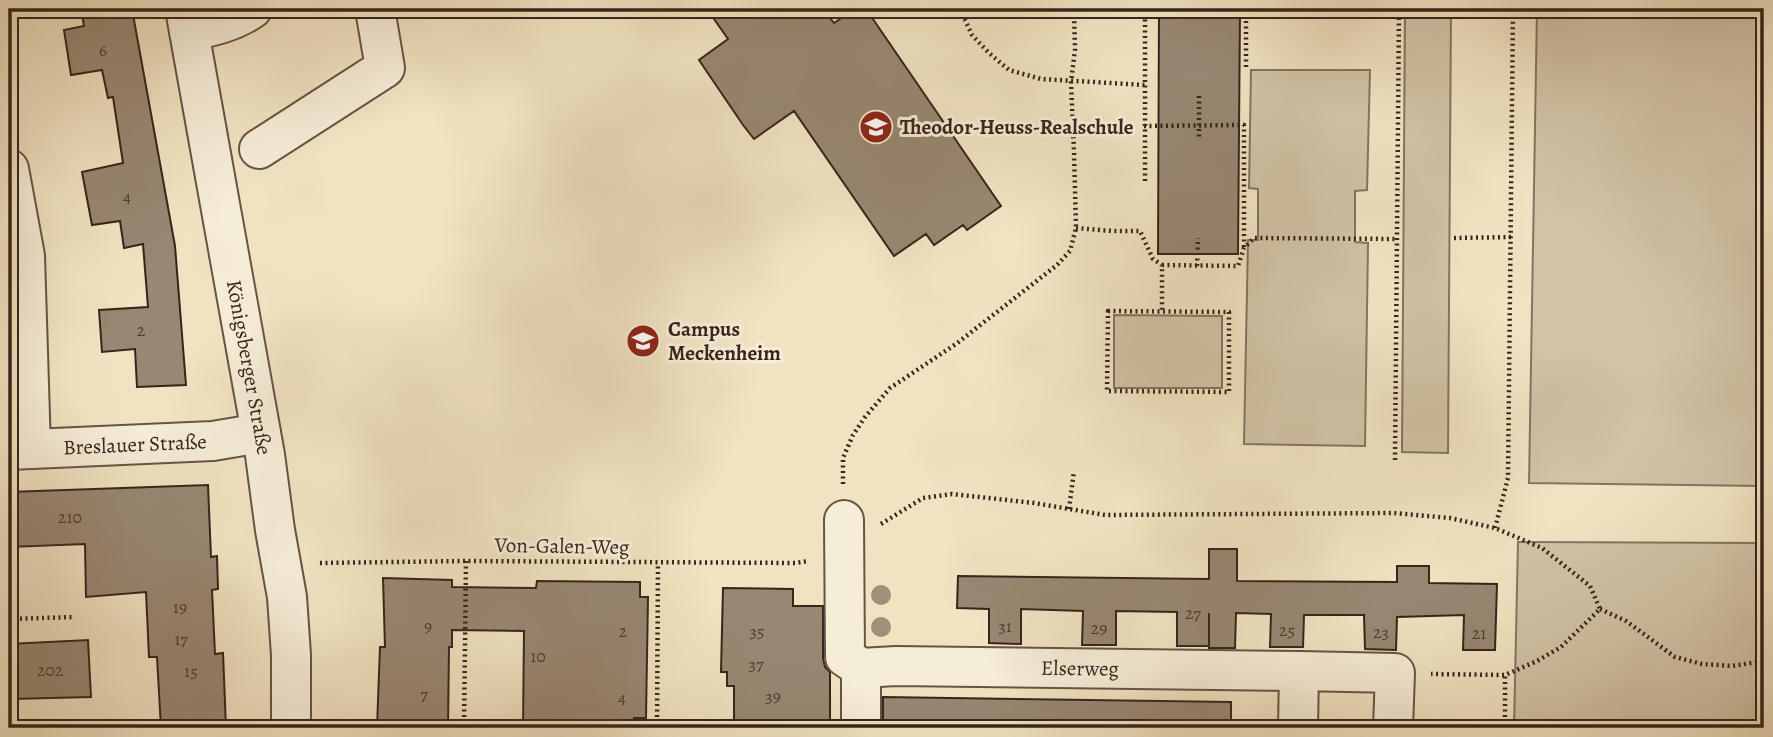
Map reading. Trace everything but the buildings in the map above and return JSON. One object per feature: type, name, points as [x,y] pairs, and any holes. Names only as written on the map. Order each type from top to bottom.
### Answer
[{"type":"street","points":[[187,20],[220,25],[239,18],[252,9]]},
{"type":"street","points":[[259,149],[385,68],[375,9]]},
{"type":"street","name":"Königsberger Straße","points":[[187,20],[261,433],[287,597],[291,655],[291,728]]},
{"type":"street","points":[[9,169],[25,256],[20,449]]},
{"type":"street","name":"Breslauer Straße","points":[[20,449],[213,442],[261,433]]},
{"type":"street","points":[[844,533],[845,657],[861,668],[860,728]]},
{"type":"street","name":"Elserweg","points":[[861,668],[896,666],[1395,673]]},
{"type":"street","points":[[1298,728],[1299,670]]},
{"type":"street","points":[[1393,728],[1395,673]]},
{"type":"path","points":[[960,9],[972,35],[1009,69],[1041,79],[1145,85]]},
{"type":"path","points":[[844,533],[843,458],[865,417],[890,388],[956,344],[1057,265],[1070,251],[1076,228],[1071,82],[1075,50],[1072,9],[1057,9]]},
{"type":"path","points":[[1145,9],[1145,181]]},
{"type":"path","points":[[1246,9],[1246,67]]},
{"type":"path","points":[[1395,460],[1399,9]]},
{"type":"path","points":[[1495,527],[1508,478],[1513,9]]},
{"type":"path","points":[[1199,96],[1199,140]]},
{"type":"path","points":[[1076,228],[1140,231],[1153,259],[1162,265],[1238,266],[1244,248],[1244,125],[1144,126]]},
{"type":"path","points":[[1454,238],[1511,237]]},
{"type":"path","points":[[1197,266],[1198,238]]},
{"type":"path","points":[[1244,248],[1254,238],[1397,239]]},
{"type":"path","points":[[1162,265],[1162,311]]},
{"type":"path","points":[[1108,311],[1162,311],[1229,312],[1229,392],[1107,391],[1108,311]]},
{"type":"path","points":[[1069,509],[1074,471]]},
{"type":"path","name":"Von-Galen-Weg","points":[[281,566],[336,562],[466,561],[796,563],[820,558],[844,533],[923,498],[952,494],[1105,515],[1394,513],[1450,518],[1495,527],[1542,548],[1590,586],[1600,609]]},
{"type":"path","name":"Von-Galen-Weg","points":[[464,728],[466,561]]},
{"type":"path","name":"Von-Galen-Weg","points":[[657,728],[658,563]]},
{"type":"path","points":[[1395,673],[1505,675],[1537,662],[1561,648],[1600,609],[1626,621],[1675,657],[1702,664],[1732,666],[1764,662]]},
{"type":"path","points":[[9,619],[75,617]]},
{"type":"path","points":[[1504,728],[1505,675]]},
{"type":"shaded area","points":[[1405,9],[1451,9],[1448,453],[1402,452]]},
{"type":"shaded area","points":[[1537,9],[1764,9],[1764,486],[1529,483]]},
{"type":"shaded area","points":[[1251,70],[1370,70],[1367,190],[1355,191],[1355,242],[1368,243],[1365,446],[1244,444],[1248,240],[1258,240],[1258,189],[1249,188]]},
{"type":"shaded area","points":[[1114,315],[1222,316],[1222,388],[1114,388]]},
{"type":"shaded area","points":[[1518,542],[1764,543],[1764,728],[1514,728]]},
{"type":"place","name":"Theodor-Heuss-Realschule","points":[[876,127]]},
{"type":"place","name":"Campus Meckenheim","points":[[643,341]]}]
